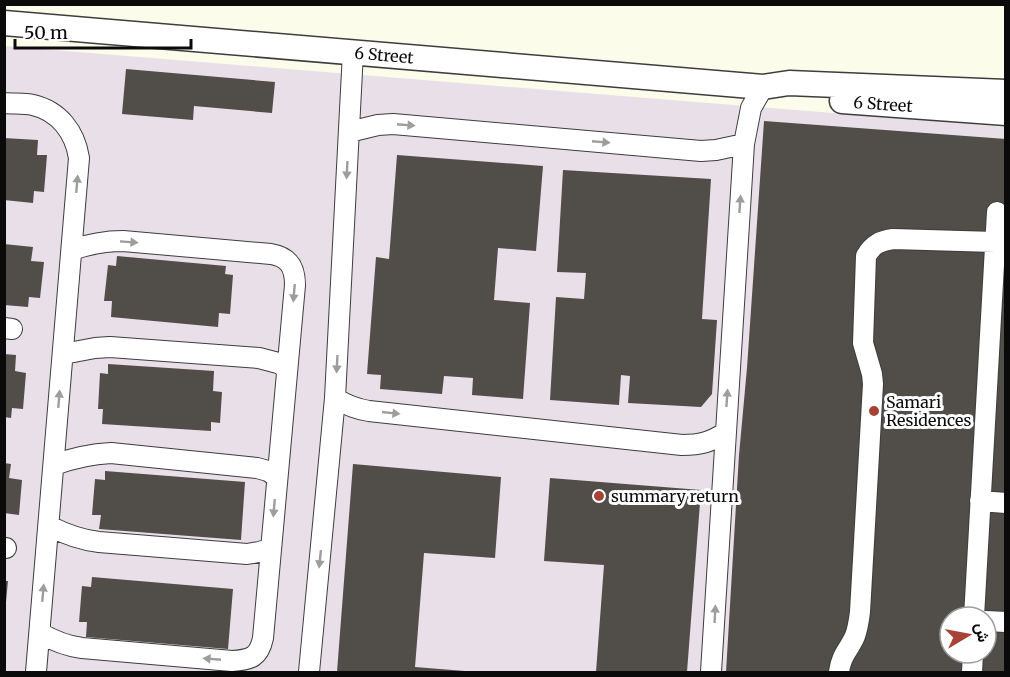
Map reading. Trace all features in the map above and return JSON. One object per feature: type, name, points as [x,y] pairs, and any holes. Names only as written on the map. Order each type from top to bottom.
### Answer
[{"type":"street","name":"6 Street","points":[[4,23],[763,87],[789,83],[1005,92]]},
{"type":"street","points":[[309,672],[335,398],[353,52]]},
{"type":"street","name":"6 Street","points":[[763,87],[800,98],[1005,113]]},
{"type":"street","points":[[711,672],[744,144],[751,108],[763,87]]},
{"type":"street","points":[[4,103],[42,108],[61,120],[69,128],[74,138],[79,168],[36,672]]},
{"type":"street","points":[[349,132],[371,126],[393,124],[702,151],[744,144]]},
{"type":"street","points":[[975,605],[980,501],[997,382],[995,242],[997,212]]},
{"type":"street","points":[[839,672],[843,655],[859,625],[860,612],[873,384],[863,343],[866,256],[872,246],[882,240],[995,242]]},
{"type":"street","points":[[40,633],[68,646],[82,648],[232,661],[250,659],[257,654],[263,638],[295,276],[293,267],[280,255],[123,241],[105,241],[72,250]]},
{"type":"street","points":[[63,354],[110,347],[259,358],[287,368]]},
{"type":"street","points":[[335,398],[357,409],[369,411],[682,445],[698,445],[712,441],[725,433]]},
{"type":"street","points":[[54,465],[92,453],[111,453],[257,468],[277,477]]},
{"type":"street","points":[[980,501],[1005,503]]},
{"type":"street","points":[[49,526],[66,535],[99,542],[247,554],[270,549]]},
{"type":"shaded area","points":[[4,46],[1005,127],[1005,672],[5,672]]},
{"type":"building","points":[[126,69],[275,82],[272,113],[194,106],[193,120],[122,114]]},
{"type":"building","name":"Samari Residences","points":[[764,121],[1006,139],[1006,672],[726,672],[739,455]]},
{"type":"building","points":[[4,138],[38,140],[37,155],[47,155],[44,192],[34,191],[33,203],[4,200]]},
{"type":"building","points":[[397,155],[543,166],[536,251],[498,248],[494,300],[530,303],[523,399],[472,395],[473,378],[444,376],[442,394],[380,389],[381,375],[367,374],[376,257],[389,259]]},
{"type":"building","points":[[563,170],[711,179],[702,319],[717,320],[712,394],[701,407],[628,403],[630,376],[621,375],[619,405],[550,400],[556,297],[584,299],[586,273],[557,272]]},
{"type":"building","points":[[4,244],[33,247],[31,261],[44,262],[40,298],[29,297],[28,307],[4,305]]},
{"type":"building","points":[[117,256],[226,266],[225,274],[233,275],[230,314],[219,313],[218,327],[111,317],[112,301],[104,301],[108,265],[116,266]]},
{"type":"building","points":[[4,354],[16,355],[15,371],[26,373],[23,409],[12,408],[11,418],[4,417]]},
{"type":"building","points":[[108,364],[214,371],[213,391],[222,392],[220,423],[211,422],[211,431],[102,424],[103,409],[98,409],[100,373],[108,374]]},
{"type":"building","points":[[4,463],[11,464],[9,478],[22,480],[19,515],[4,513]]},
{"type":"building","points":[[353,464],[501,477],[495,558],[424,553],[415,667],[465,672],[337,672]]},
{"type":"building","points":[[105,471],[245,482],[241,540],[99,529],[101,515],[92,515],[95,479],[105,480]]},
{"type":"building","points":[[550,478],[701,490],[687,672],[596,672],[604,565],[544,561]]},
{"type":"building","points":[[92,577],[233,589],[228,649],[86,637],[87,622],[79,622],[82,586],[91,587]]},
{"type":"building","points":[[4,581],[8,581],[6,602],[4,602]]},
{"type":"place","name":"Samari Residences","points":[[874,411]]},
{"type":"place","name":"summary return","points":[[599,496]]}]
